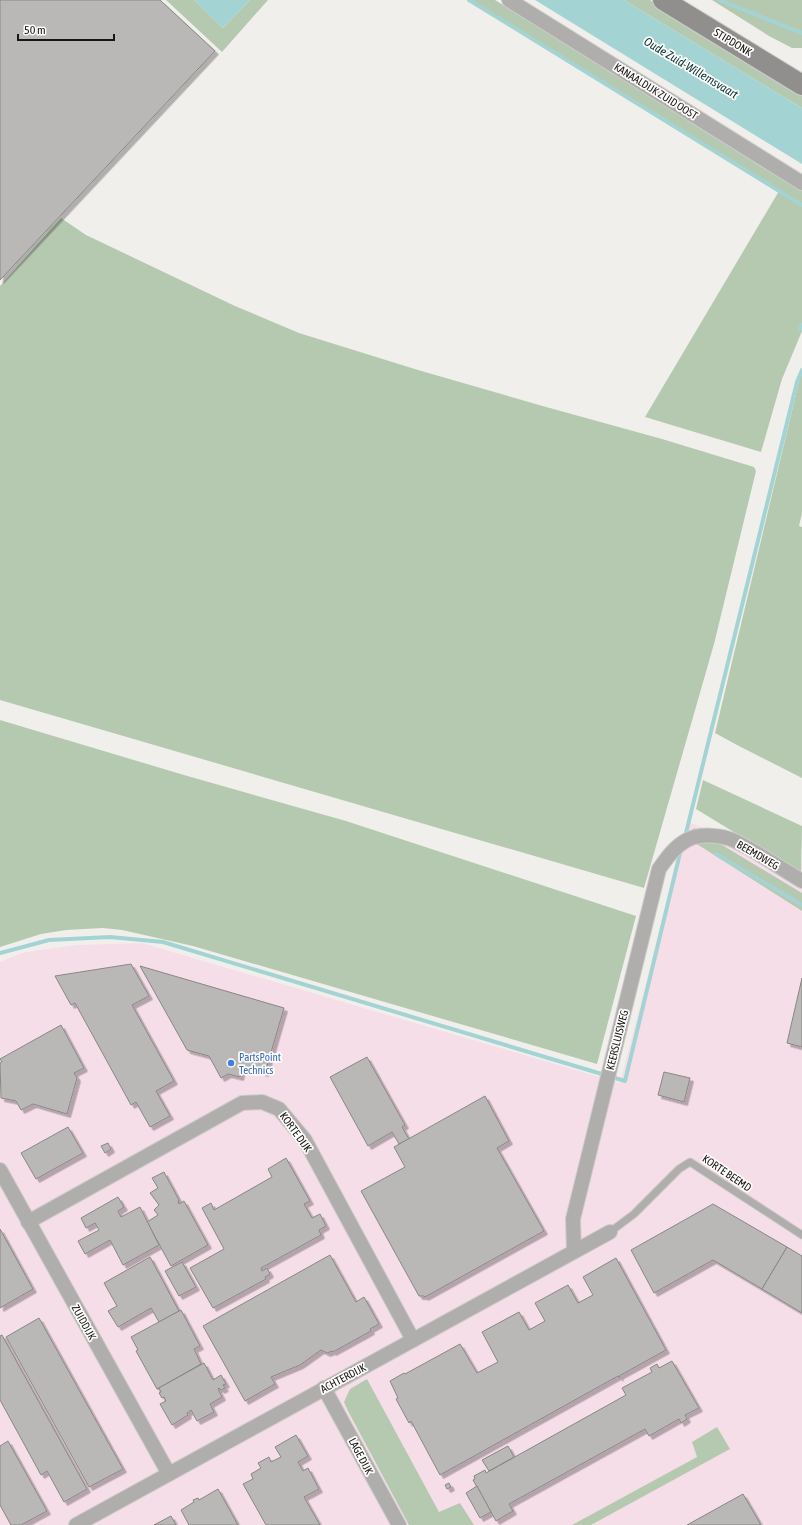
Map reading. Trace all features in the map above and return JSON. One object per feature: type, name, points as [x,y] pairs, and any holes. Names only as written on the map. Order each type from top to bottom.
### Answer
[{"type":"main road","name":"STIPDONK","points":[[663,0],[802,85]]},
{"type":"street","name":"KANAALDIJK ZUID OOST","points":[[509,0],[802,182]]},
{"type":"street","name":"BEEMDWEG","points":[[687,840],[700,836],[716,836],[734,841],[802,881]]},
{"type":"street","name":"KEERSLUISWEG","points":[[574,1251],[572,1219],[659,869],[671,852],[687,840]]},
{"type":"street","name":"KORTE DIJK","points":[[28,1222],[242,1103],[262,1102],[279,1109],[305,1140],[413,1340]]},
{"type":"street","name":"ZUIDDIJK","points":[[0,1170],[169,1474]]},
{"type":"street","name":"ACHTERDIJK","points":[[76,1525],[610,1232]]},
{"type":"street","name":"LAGE DIJK","points":[[324,1388],[398,1525]]},
{"type":"lane","name":"KORTE BEEMD","points":[[610,1232],[634,1214],[679,1168],[690,1162],[802,1235]]},
{"type":"shaded area","points":[[688,822],[802,864],[802,1525],[0,1525],[0,962],[22,953],[39,950],[78,945],[142,943],[620,1083]]},
{"type":"green space","points":[[166,0],[194,0],[223,28],[250,0],[268,0],[222,52]]},
{"type":"green space","points":[[470,0],[495,0],[802,190],[802,331],[782,379],[761,452],[645,417],[779,191]]},
{"type":"green space","points":[[624,0],[650,0],[802,93],[802,108]]},
{"type":"green space","points":[[712,0],[802,0],[802,48],[792,48],[769,36]]},
{"type":"green space","points":[[61,218],[86,235],[235,306],[299,333],[418,370],[662,439],[754,467],[756,471],[714,644],[644,888],[0,700],[0,286]]},
{"type":"green space","points":[[802,369],[802,513],[799,526],[802,527],[802,778],[715,733]]},
{"type":"green space","points":[[0,720],[184,775],[346,821],[636,916],[597,1064],[193,946],[122,930],[103,928],[66,930],[41,934],[0,947]]},
{"type":"green space","points":[[703,780],[802,826],[801,873],[696,809]]},
{"type":"green space","points":[[694,828],[802,893],[802,911],[689,839],[691,831]]},
{"type":"green space","points":[[367,1379],[439,1512],[460,1503],[474,1525],[409,1525],[344,1402],[350,1389]]},
{"type":"green space","points":[[717,1427],[730,1449],[591,1525],[572,1525],[697,1457],[692,1442]]},
{"type":"water","points":[[194,0],[250,0],[223,28]]},
{"type":"water","name":"Oude Zuid-Willemsvaart","points":[[535,0],[624,0],[802,108],[802,164]]},
{"type":"building","points":[[0,0],[160,0],[215,51],[0,280]]},
{"type":"building","points":[[131,964],[149,996],[132,1005],[174,1081],[156,1091],[170,1116],[150,1127],[136,1102],[131,1105],[75,1003],[71,1005],[55,976]]},
{"type":"building","points":[[140,966],[284,1008],[265,1073],[243,1066],[240,1077],[228,1074],[221,1078],[209,1056],[187,1050]]},
{"type":"building","points":[[802,978],[802,1047],[787,1043]]},
{"type":"building","points":[[61,1025],[84,1068],[74,1073],[77,1078],[67,1114],[33,1104],[21,1110],[16,1101],[1,1098],[0,1063],[2,1062],[0,1059]]},
{"type":"building","points":[[367,1057],[405,1125],[402,1127],[409,1139],[399,1144],[392,1132],[368,1146],[330,1077]]},
{"type":"building","points":[[664,1072],[690,1078],[684,1102],[658,1095]]},
{"type":"building","points":[[485,1096],[509,1141],[497,1148],[544,1231],[425,1297],[419,1296],[361,1191],[405,1167],[394,1147]]},
{"type":"building","points":[[68,1127],[83,1153],[36,1179],[21,1153]]},
{"type":"building","points":[[108,1143],[111,1149],[105,1153],[101,1146]]},
{"type":"building","points":[[286,1158],[310,1201],[304,1204],[312,1218],[320,1214],[326,1226],[319,1230],[321,1235],[261,1268],[262,1271],[267,1268],[270,1274],[265,1277],[266,1279],[213,1308],[190,1268],[224,1249],[202,1208],[211,1203],[214,1210],[272,1177],[268,1169]]},
{"type":"building","points":[[164,1172],[179,1200],[179,1204],[184,1201],[208,1245],[171,1266],[147,1222],[158,1215],[154,1210],[159,1205],[150,1193],[158,1188],[152,1178]]},
{"type":"building","points":[[118,1197],[124,1207],[118,1211],[121,1217],[140,1207],[159,1245],[123,1265],[110,1240],[85,1254],[78,1241],[99,1230],[95,1223],[86,1228],[81,1218]]},
{"type":"building","points":[[713,1204],[787,1247],[762,1289],[713,1260],[654,1293],[631,1250]]},
{"type":"building","points":[[0,1229],[33,1289],[0,1308]]},
{"type":"building","points":[[787,1247],[802,1256],[802,1313],[762,1289]]},
{"type":"building","points":[[330,1255],[356,1302],[364,1297],[379,1324],[370,1329],[371,1331],[333,1352],[327,1353],[321,1350],[300,1365],[271,1377],[275,1384],[245,1401],[203,1326]]},
{"type":"building","points":[[150,1257],[179,1311],[159,1322],[151,1308],[118,1327],[108,1311],[117,1306],[104,1283]]},
{"type":"building","points":[[616,1258],[666,1350],[619,1376],[620,1378],[618,1376],[440,1475],[411,1421],[409,1423],[396,1399],[398,1398],[390,1381],[460,1344],[477,1373],[498,1362],[482,1332],[519,1312],[529,1330],[545,1321],[535,1303],[568,1285],[578,1303],[593,1295],[583,1277]]},
{"type":"building","points":[[182,1262],[196,1287],[179,1296],[165,1271]]},
{"type":"building","points":[[181,1310],[200,1346],[194,1349],[201,1364],[157,1389],[136,1351],[138,1350],[131,1337]]},
{"type":"building","points":[[39,1318],[123,1469],[89,1487],[6,1337]]},
{"type":"building","points":[[2,1335],[87,1489],[64,1502],[47,1471],[41,1475],[0,1400],[0,1336]]},
{"type":"building","points":[[672,1361],[699,1408],[685,1415],[687,1419],[681,1423],[679,1419],[649,1436],[645,1429],[509,1504],[513,1511],[496,1521],[473,1480],[475,1479],[474,1476],[485,1470],[486,1473],[626,1395],[622,1388],[652,1372],[650,1368],[657,1364],[659,1368]]},
{"type":"building","points":[[204,1363],[213,1380],[221,1375],[226,1384],[223,1385],[225,1388],[221,1390],[219,1388],[218,1389],[222,1397],[210,1404],[214,1412],[197,1421],[191,1410],[187,1413],[188,1415],[172,1425],[160,1404],[166,1401],[159,1393],[161,1392],[159,1388],[157,1389]]},
{"type":"building","points":[[296,1435],[308,1456],[298,1462],[303,1471],[308,1468],[319,1489],[304,1497],[320,1525],[266,1525],[243,1484],[253,1479],[251,1474],[261,1468],[258,1463],[269,1457],[271,1462],[281,1457],[275,1447]]},
{"type":"building","points":[[8,1441],[47,1511],[21,1525],[11,1525],[0,1505],[0,1446]]},
{"type":"building","points":[[508,1446],[514,1457],[489,1471],[482,1460]]},
{"type":"building","points":[[449,1483],[451,1487],[447,1489],[445,1485]]},
{"type":"building","points":[[477,1486],[491,1512],[480,1518],[466,1493]]},
{"type":"building","points":[[218,1489],[238,1525],[189,1525],[181,1510],[194,1502],[193,1500],[198,1498],[199,1500]]},
{"type":"building","points":[[743,1494],[761,1525],[687,1525]]},
{"type":"building","points":[[171,1516],[176,1525],[154,1525]]},
{"type":"waterway","points":[[469,0],[802,205]]},
{"type":"waterway","points":[[719,0],[802,33]]},
{"type":"waterway","points":[[800,329],[802,325]]},
{"type":"waterway","points":[[685,837],[797,382],[802,370]]},
{"type":"waterway","points":[[0,953],[49,940],[110,937],[163,942],[625,1081],[681,849]]},
{"type":"waterway","points":[[716,854],[802,905]]},
{"type":"place","name":"PartsPoint Technics","points":[[231,1063]]}]
